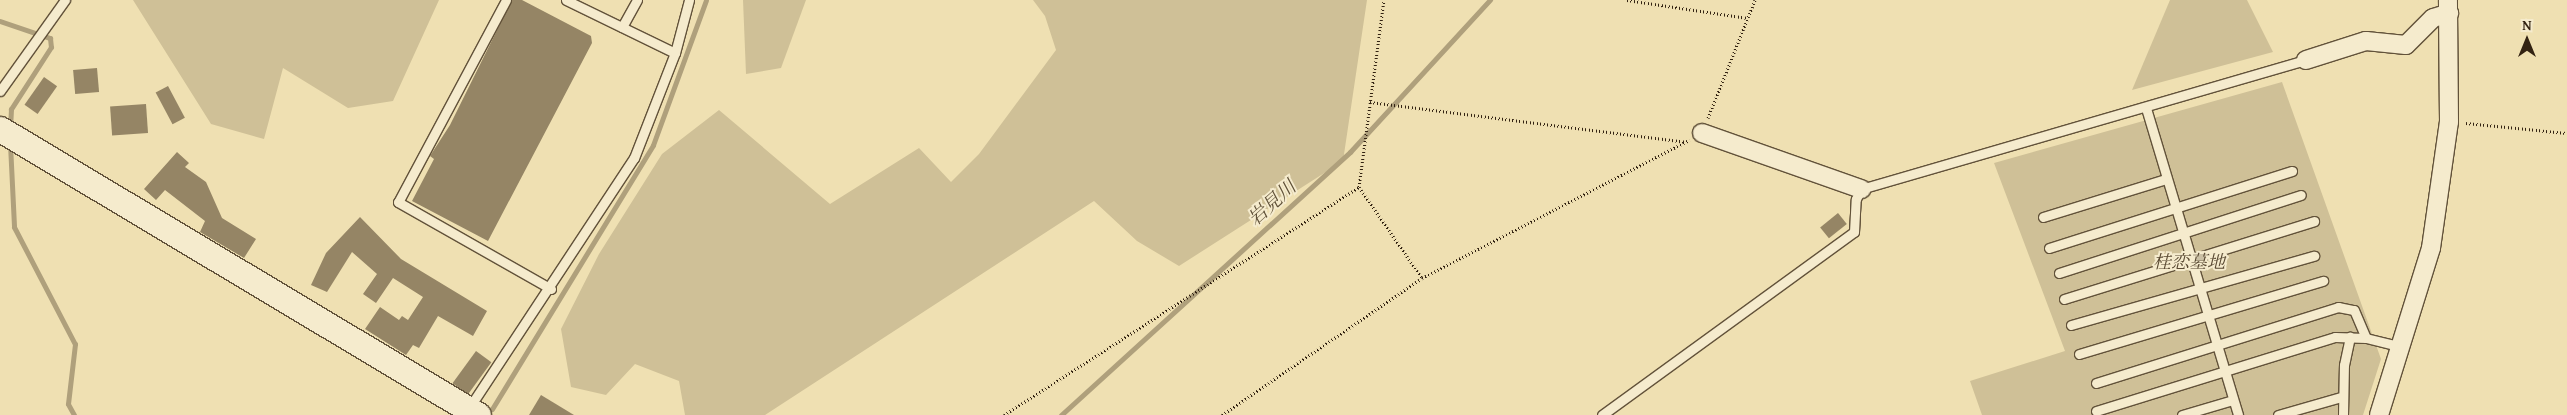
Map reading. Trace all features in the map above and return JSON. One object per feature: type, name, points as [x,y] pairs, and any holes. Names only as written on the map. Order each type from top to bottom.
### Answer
[{"type":"street","points":[[2306,60],[2366,41],[2406,45],[2433,18],[2449,6]]},
{"type":"street","points":[[2379,415],[2431,248],[2449,122],[2449,6]]},
{"type":"street","points":[[6,132],[473,412]]},
{"type":"street","points":[[1702,133],[1861,189]]},
{"type":"lane","points":[[0,91],[65,0]]},
{"type":"lane","points":[[506,0],[398,202],[551,289]]},
{"type":"lane","points":[[566,0],[675,53]]},
{"type":"lane","points":[[622,27],[637,0]]},
{"type":"lane","points":[[473,412],[634,158],[675,53],[689,0]]},
{"type":"lane","points":[[1602,415],[1854,232],[1856,199],[1861,189],[2146,108],[2306,60]]},
{"type":"lane","points":[[2146,108],[2182,234],[2238,415]]},
{"type":"lane","points":[[2049,248],[2174,206],[2292,172]]},
{"type":"lane","points":[[2042,217],[2166,180]]},
{"type":"lane","points":[[2059,273],[2301,195]]},
{"type":"lane","points":[[2064,298],[2314,221]]},
{"type":"lane","points":[[2071,325],[2198,287],[2314,256]]},
{"type":"lane","points":[[2079,354],[2322,281]]},
{"type":"lane","points":[[2096,383],[2338,307],[2354,310],[2366,338]]},
{"type":"lane","points":[[2096,411],[2335,337],[2366,338],[2401,347]]},
{"type":"lane","points":[[2343,415],[2341,397],[2350,338]]},
{"type":"lane","points":[[2278,415],[2341,397]]},
{"type":"lane","points":[[2182,415],[2233,400]]},
{"type":"path","points":[[1384,0],[1359,187],[1422,278]]},
{"type":"path","points":[[1627,0],[1748,18]]},
{"type":"path","points":[[1222,415],[1422,278],[1702,133],[1755,0]]},
{"type":"path","points":[[1370,102],[1685,142]]},
{"type":"path","points":[[2449,122],[2567,133]]},
{"type":"path","points":[[1004,415],[1359,187]]},
{"type":"green space","points":[[133,0],[439,0],[393,101],[348,108],[283,68],[264,139],[211,124]]},
{"type":"green space","points":[[743,0],[806,0],[781,68],[746,74]]},
{"type":"green space","points":[[1033,0],[1367,0],[1343,161],[1179,266],[1137,241],[1094,201],[765,415],[685,415],[679,381],[635,364],[606,395],[571,387],[561,329],[599,254],[662,154],[719,110],[830,204],[919,148],[951,182],[979,154],[1056,50],[1045,16]]},
{"type":"green space","points":[[2170,0],[2247,0],[2273,52],[2132,90]]},
{"type":"green space","name":"桂恋墓地","points":[[2282,82],[2381,359],[2363,415],[1982,415],[1970,381],[2065,351],[1994,163]]},
{"type":"building","points":[[512,0],[522,0],[591,36],[592,43],[488,241],[412,201],[434,159],[430,156],[450,125]]},
{"type":"building","points":[[97,68],[99,92],[75,94],[73,70]]},
{"type":"building","points":[[44,77],[57,86],[38,114],[24,105]]},
{"type":"building","points":[[168,86],[185,118],[173,124],[156,93]]},
{"type":"building","points":[[146,104],[148,133],[112,135],[110,107]]},
{"type":"building","points":[[177,152],[189,163],[185,167],[206,182],[222,218],[256,239],[244,258],[200,232],[205,221],[165,190],[156,200],[144,189]]},
{"type":"building","points":[[1838,213],[1847,224],[1829,238],[1820,227]]},
{"type":"building","points":[[360,217],[401,259],[487,311],[473,336],[438,316],[419,348],[413,345],[406,355],[365,329],[380,307],[399,320],[402,316],[408,320],[423,297],[393,278],[376,303],[363,294],[377,274],[352,252],[327,292],[311,285],[326,253]]},
{"type":"building","points":[[476,351],[491,362],[468,395],[452,383]]},
{"type":"building","points":[[541,395],[574,415],[529,415]]},
{"type":"waterway","points":[[492,409],[653,145],[706,0]]},
{"type":"waterway","name":"岩見川","points":[[1061,415],[1350,152],[1490,0]]},
{"type":"waterway","points":[[0,21],[50,38],[51,47],[11,109],[10,126]]},
{"type":"waterway","points":[[10,144],[14,227],[75,344],[68,404],[74,415]]}]
